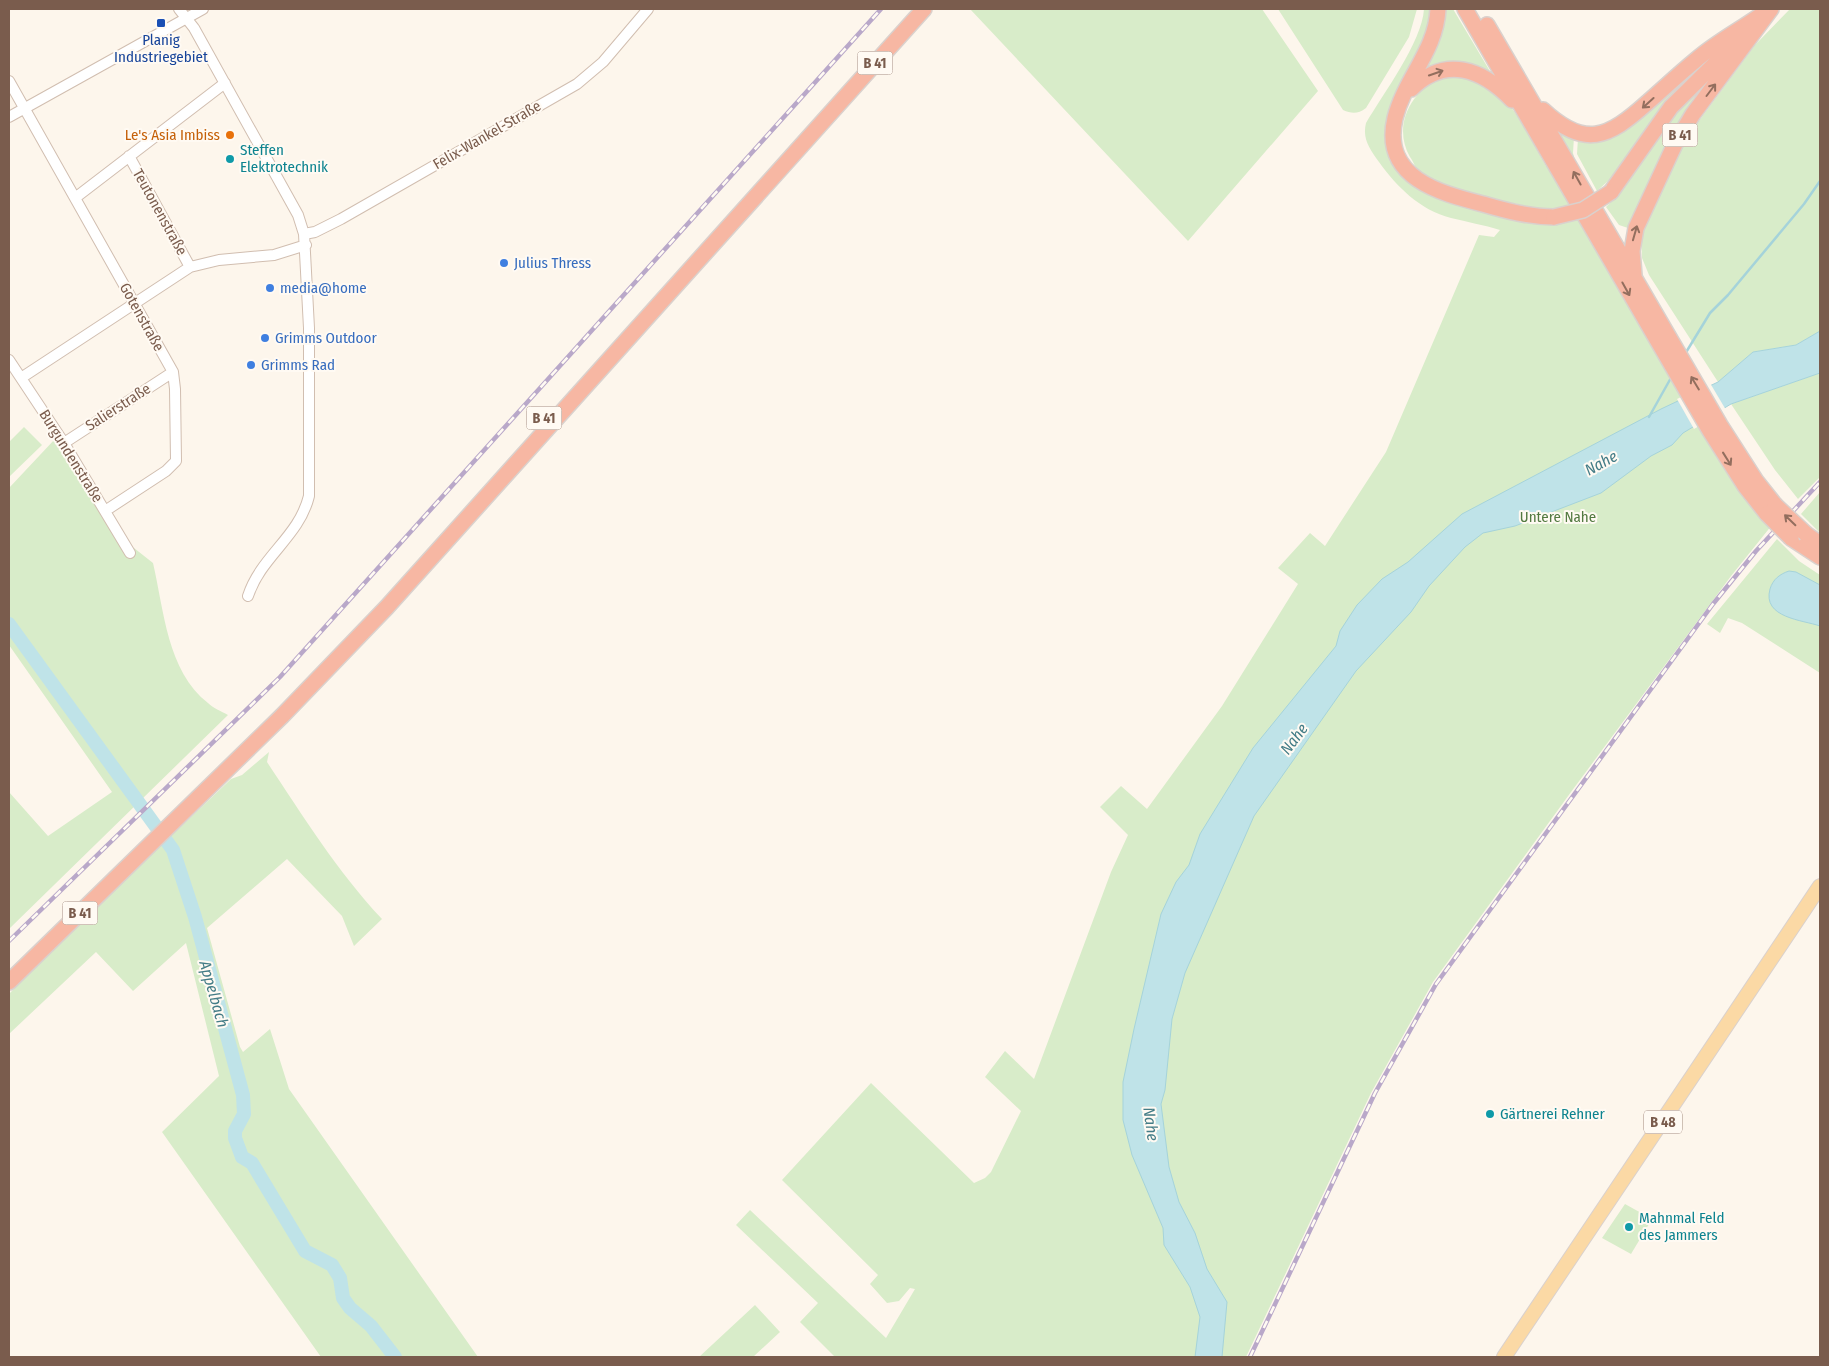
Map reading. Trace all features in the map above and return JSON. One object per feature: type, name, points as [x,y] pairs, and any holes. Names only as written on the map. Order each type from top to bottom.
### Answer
[{"type":"highway","name":"B 41","points":[[9,982],[380,601],[910,9]]},
{"type":"highway","name":"B 41","points":[[169,819],[282,716],[388,607],[924,9]]},
{"type":"highway","points":[[1400,104],[1433,40],[1438,9]]},
{"type":"highway","name":"B 41","points":[[1465,9],[1715,428],[1756,481],[1771,510],[1791,538],[1820,557]]},
{"type":"highway","name":"B 41","points":[[1477,9],[1635,281],[1647,313]]},
{"type":"highway","name":"B 41","points":[[1400,104],[1394,126],[1396,149],[1403,163],[1418,181],[1431,189],[1530,216],[1554,217],[1583,210],[1611,192],[1672,107],[1771,9]]},
{"type":"highway","name":"B 41","points":[[1532,101],[1557,123],[1569,130],[1589,135],[1610,131],[1629,120],[1698,58],[1771,9]]},
{"type":"highway","name":"B 41","points":[[1635,281],[1632,251],[1634,233],[1675,144],[1693,114],[1771,9]]},
{"type":"highway","points":[[1400,104],[1410,90],[1423,78],[1439,72],[1464,70],[1480,74],[1493,82],[1531,121]]},
{"type":"highway","name":"B 41","points":[[1771,510],[1820,544]]},
{"type":"highway","name":"B 41","points":[[9,969],[149,839]]},
{"type":"main road","name":"B 48","points":[[1504,1357],[1820,886]]},
{"type":"street","points":[[179,9],[187,19],[225,83],[298,215],[306,246],[309,328],[308,496],[300,521],[260,569],[248,596]]},
{"type":"street","points":[[9,117],[203,9]]},
{"type":"street","name":"Felix-Wankel-Straße","points":[[304,234],[315,232],[341,219],[577,84],[603,62],[648,9]]},
{"type":"street","name":"Gotenstraße","points":[[9,81],[173,372],[176,461],[166,471],[105,511]]},
{"type":"street","points":[[75,198],[225,83]]},
{"type":"street","name":"Teutonenstraße","points":[[129,156],[190,268]]},
{"type":"street","points":[[21,378],[190,268],[219,260],[274,255],[306,246]]},
{"type":"street","name":"Burgundenstraße","points":[[10,363],[64,443],[130,553]]},
{"type":"street","name":"Salierstraße","points":[[64,443],[173,372]]},
{"type":"green space","points":[[970,9],[1262,9],[1318,91],[1188,241]]},
{"type":"green space","points":[[1278,9],[1417,9],[1409,37],[1366,108],[1355,113],[1343,110]]},
{"type":"green space","name":"Untere Nahe","points":[[1424,9],[1434,9],[1433,25],[1390,112],[1401,172],[1509,217],[1518,204],[1479,197],[1453,189],[1428,178],[1418,170],[1410,157],[1403,133],[1404,121],[1414,100],[1432,83],[1443,78],[1453,75],[1462,76],[1491,86],[1498,91],[1521,122],[1546,166],[1549,163],[1772,525],[1731,576],[1433,982],[1371,1093],[1246,1357],[835,1357],[800,1322],[818,1303],[736,1225],[750,1210],[886,1338],[915,1289],[910,1288],[899,1301],[887,1303],[870,1284],[878,1275],[782,1180],[871,1083],[974,1183],[985,1178],[991,1172],[1021,1111],[985,1077],[1005,1051],[1034,1079],[1111,872],[1128,835],[1100,807],[1121,786],[1147,809],[1222,706],[1298,584],[1278,568],[1310,533],[1325,546],[1386,452],[1479,235],[1494,237],[1500,230],[1451,218],[1419,203],[1402,189],[1386,171],[1366,139],[1366,123],[1409,52],[1422,22]]},
{"type":"green space","points":[[1442,9],[1453,9],[1494,78],[1482,71],[1417,78]]},
{"type":"green space","points":[[1790,9],[1820,9],[1820,331],[1796,345],[1753,352],[1718,382],[1649,275],[1642,258],[1641,233],[1678,154],[1701,118],[1755,45]]},
{"type":"green space","points":[[1735,38],[1619,171],[1597,191],[1577,154],[1578,138],[1589,139],[1674,84]]},
{"type":"green space","points":[[1735,54],[1631,229],[1619,225],[1606,207],[1623,190],[1676,112]]},
{"type":"green space","points":[[1551,123],[1574,137],[1573,153],[1575,161]]},
{"type":"green space","points":[[1820,373],[1820,477],[1798,499],[1775,470],[1731,404]]},
{"type":"green space","points":[[24,427],[42,445],[9,477],[9,442]]},
{"type":"green space","points":[[55,439],[126,553],[134,548],[153,563],[164,620],[175,657],[194,690],[208,703],[228,715],[9,929],[9,792],[48,836],[112,792],[9,645],[9,488]]},
{"type":"green space","points":[[1820,492],[1820,533],[1801,514]]},
{"type":"green space","points":[[1777,539],[1799,561],[1820,575],[1820,673],[1742,623],[1728,618],[1720,633],[1707,624]]},
{"type":"green space","points":[[269,752],[267,762],[307,823],[350,882],[382,919],[354,946],[342,916],[287,859],[207,928],[240,1047],[243,1052],[270,1029],[289,1089],[478,1357],[321,1357],[162,1132],[219,1076],[186,943],[133,991],[96,952],[9,1034],[9,994],[73,929],[231,779],[242,775]]},
{"type":"green space","points":[[1625,1204],[1652,1219],[1631,1254],[1602,1238]]},
{"type":"green space","points":[[755,1305],[780,1332],[753,1357],[699,1357]]},
{"type":"water","name":"Nahe","points":[[1820,331],[1820,373],[1731,404],[1683,433],[1672,445],[1651,456],[1601,493],[1515,526],[1483,533],[1465,547],[1429,586],[1411,612],[1356,671],[1254,816],[1185,973],[1172,1019],[1165,1090],[1161,1104],[1169,1167],[1179,1202],[1195,1233],[1207,1269],[1227,1302],[1222,1357],[1195,1357],[1200,1317],[1190,1287],[1164,1245],[1163,1228],[1132,1155],[1123,1120],[1123,1082],[1161,914],[1176,882],[1189,865],[1200,834],[1253,748],[1336,646],[1340,631],[1357,605],[1382,579],[1408,562],[1462,514],[1661,409],[1718,382],[1753,352],[1796,345]]},
{"type":"water","points":[[1789,571],[1796,572],[1820,585],[1820,626],[1786,616],[1772,606],[1769,599],[1771,585],[1777,577]]},
{"type":"pier","points":[[1710,383],[1726,410],[1694,429],[1677,399]]},
{"type":"waterway","points":[[1685,354],[1710,313],[1728,295],[1804,204],[1820,181]]},
{"type":"waterway","points":[[1649,417],[1672,376]]},
{"type":"waterway","name":"Appelbach","points":[[9,624],[173,850],[195,917],[243,1095],[244,1114],[235,1131],[235,1138],[242,1157],[252,1163],[305,1251],[332,1265],[340,1278],[343,1298],[350,1308],[371,1326],[395,1357]]},
{"type":"railway","points":[[9,941],[280,677],[881,9]]},
{"type":"railway","points":[[1250,1357],[1375,1093],[1436,984],[1713,604],[1756,551],[1820,482]]},
{"type":"place","name":"Planig Industriegebiet","points":[[161,23]]},
{"type":"place","name":"Le's Asia Imbiss","points":[[230,135]]},
{"type":"place","name":"Steffen Elektrotechnik","points":[[230,159]]},
{"type":"place","name":"Julius Thress","points":[[504,263]]},
{"type":"place","name":"media@home","points":[[270,288]]},
{"type":"place","name":"Grimms Outdoor","points":[[265,338]]},
{"type":"place","name":"Grimms Rad","points":[[251,365]]},
{"type":"place","name":"Gärtnerei Rehner","points":[[1490,1114]]},
{"type":"place","name":"Mahnmal Feld des Jammers","points":[[1629,1227]]}]
